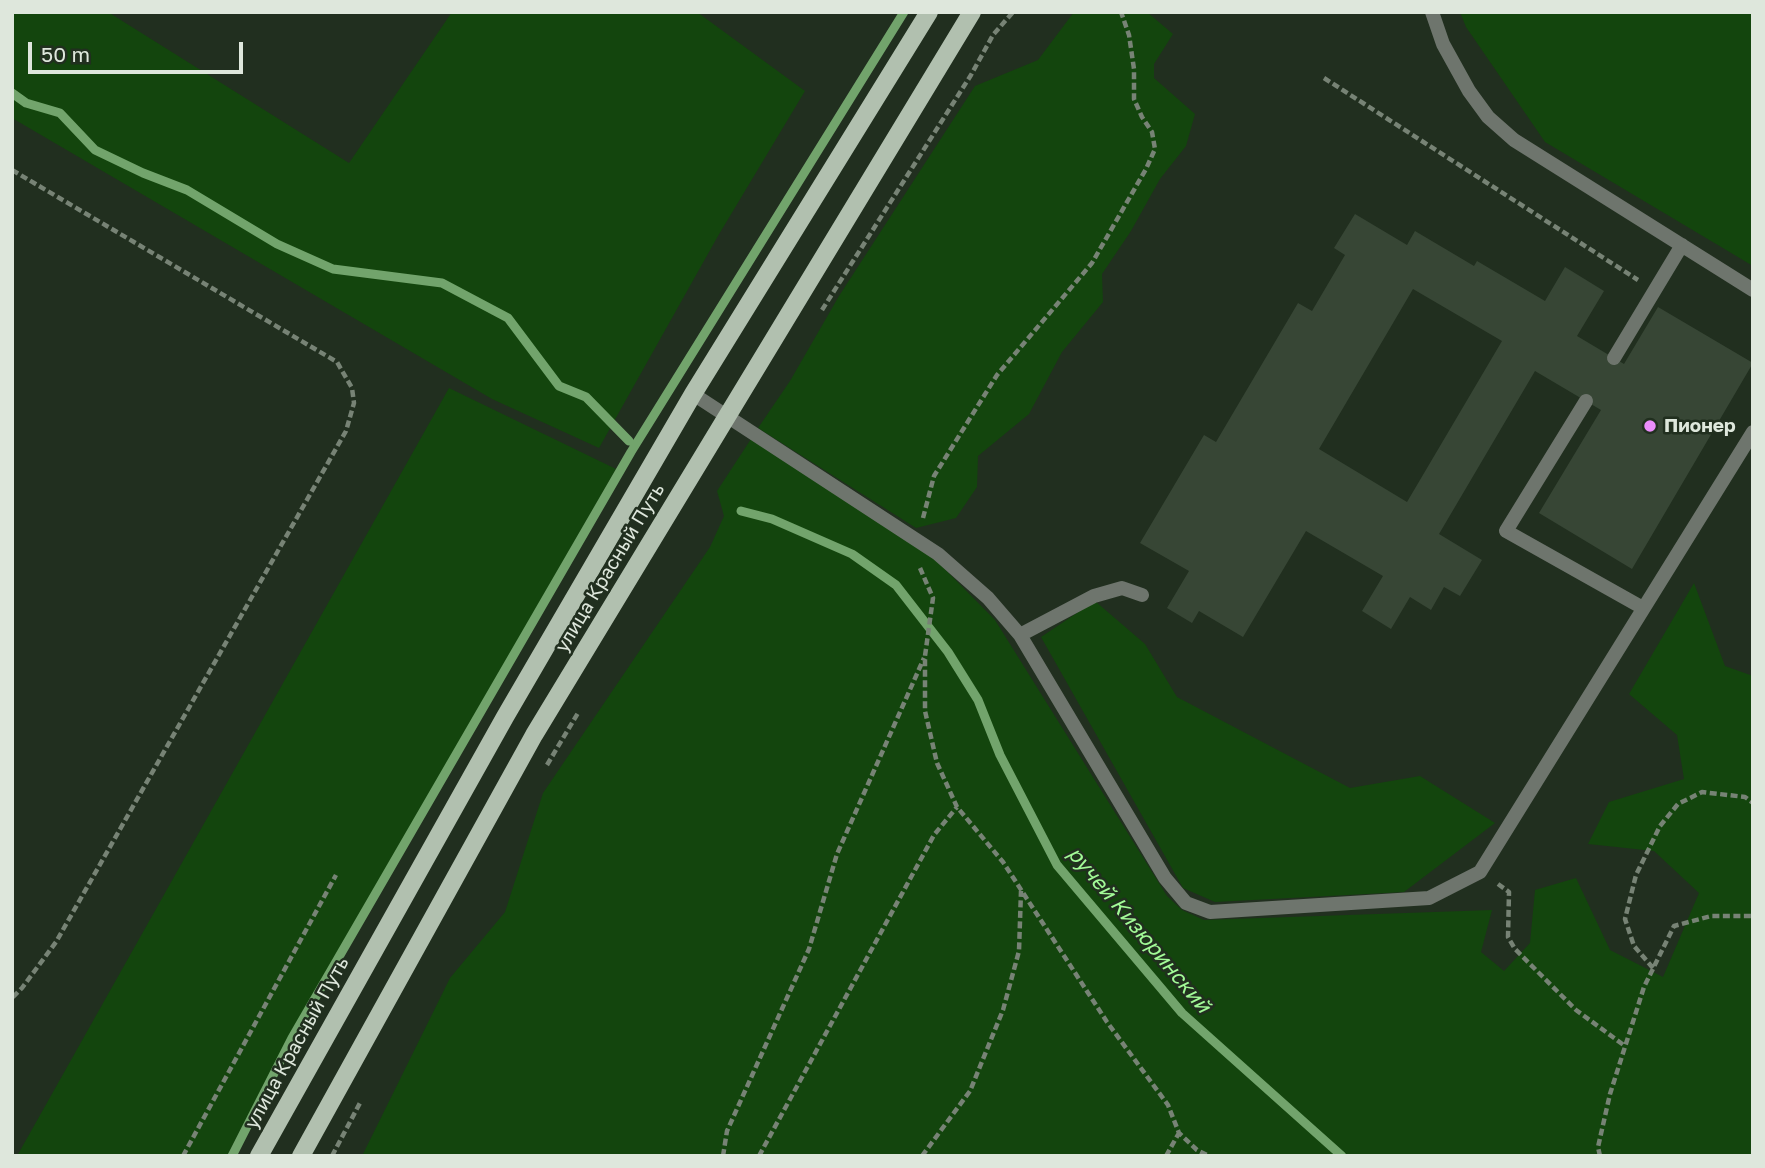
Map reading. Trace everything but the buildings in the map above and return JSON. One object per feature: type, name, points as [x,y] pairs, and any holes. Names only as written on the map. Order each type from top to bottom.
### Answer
[{"type":"main road","name":"улица Красный Путь","points":[[259,1156],[505,717],[693,394],[929,12]]},
{"type":"main road","name":"улица Красный Путь","points":[[301,1156],[534,734],[972,12]]},
{"type":"lane","points":[[1432,12],[1443,44],[1469,91],[1488,117],[1514,140],[1753,290]]},
{"type":"lane","points":[[1614,358],[1682,245]]},
{"type":"lane","points":[[693,394],[937,554],[988,598],[1020,635],[1165,878],[1186,903],[1210,912],[1429,898],[1480,872],[1753,432]]},
{"type":"lane","points":[[1586,401],[1506,531],[1643,608]]},
{"type":"lane","points":[[1020,635],[1094,596],[1122,587],[1142,595]]},
{"type":"path","points":[[821,311],[971,75],[993,35],[1013,12]]},
{"type":"path","points":[[1121,12],[1133,58],[1134,99],[1152,132],[1155,149],[1093,263],[997,375],[934,476],[917,541],[922,577],[933,598],[925,656],[925,710],[937,763],[957,807],[1003,862],[1107,1022],[1168,1105],[1179,1133],[1197,1150],[1209,1156]]},
{"type":"path","points":[[1324,78],[1654,290]]},
{"type":"path","points":[[12,170],[337,362],[352,387],[354,403],[346,431],[55,942],[12,998]]},
{"type":"path","points":[[723,1156],[727,1130],[809,949],[836,854],[925,656]]},
{"type":"path","points":[[543,772],[584,702]]},
{"type":"path","points":[[1653,968],[1634,946],[1625,919],[1636,875],[1660,826],[1678,804],[1702,792],[1745,797],[1753,803]]},
{"type":"path","points":[[759,1156],[934,835],[957,807]]},
{"type":"path","points":[[1480,872],[1509,892],[1508,937],[1516,949],[1576,1010],[1625,1046]]},
{"type":"path","points":[[183,1156],[336,875]]},
{"type":"path","points":[[922,1156],[970,1091],[1003,1010],[1019,951],[1021,890]]},
{"type":"path","points":[[1600,1156],[1598,1147],[1609,1094],[1644,987],[1674,926],[1711,916],[1753,916]]},
{"type":"path","points":[[332,1156],[361,1101]]},
{"type":"path","points":[[1167,1156],[1179,1133]]},
{"type":"green space","points":[[12,12],[108,12],[349,163],[452,12],[697,12],[805,91],[718,236],[599,448],[492,399],[12,118]]},
{"type":"green space","points":[[1074,12],[1147,12],[1173,34],[1154,64],[1154,78],[1195,114],[1186,146],[1160,179],[1131,231],[1102,274],[1103,302],[1062,352],[1029,414],[978,456],[977,487],[956,518],[916,528],[758,428],[790,381],[839,296],[975,86],[1038,60]]},
{"type":"green space","points":[[1460,12],[1753,12],[1753,266],[1545,142],[1466,27]]},
{"type":"green space","points":[[449,388],[616,469],[283,1049],[227,1156],[17,1156]]},
{"type":"green space","points":[[751,439],[929,553],[995,620],[1167,896],[1182,910],[1204,920],[1492,910],[1481,952],[1504,971],[1530,943],[1535,890],[1576,878],[1610,950],[1663,977],[1699,893],[1654,851],[1588,844],[1609,802],[1684,779],[1677,735],[1629,694],[1694,583],[1725,666],[1753,676],[1753,1156],[362,1156],[450,978],[505,912],[543,793],[710,547],[724,516],[717,491]]},
{"type":"green space","points":[[1095,601],[1145,644],[1177,697],[1350,788],[1420,776],[1495,823],[1404,892],[1215,902],[1183,888],[1041,637]]},
{"type":"waterway","points":[[232,1156],[292,1038],[631,452],[904,12]]},
{"type":"waterway","name":"ручей Кизюринский","points":[[12,93],[26,103],[60,113],[95,150],[187,190],[277,244],[333,269],[442,283],[508,318],[559,386],[586,397],[629,441]]},
{"type":"waterway","name":"ручей Кизюринский","points":[[741,511],[772,519],[852,554],[896,585],[948,652],[978,700],[1000,755],[1057,865],[1182,1013],[1342,1156]]},
{"type":"place","name":"Пионер","points":[[1650,426]]}]
